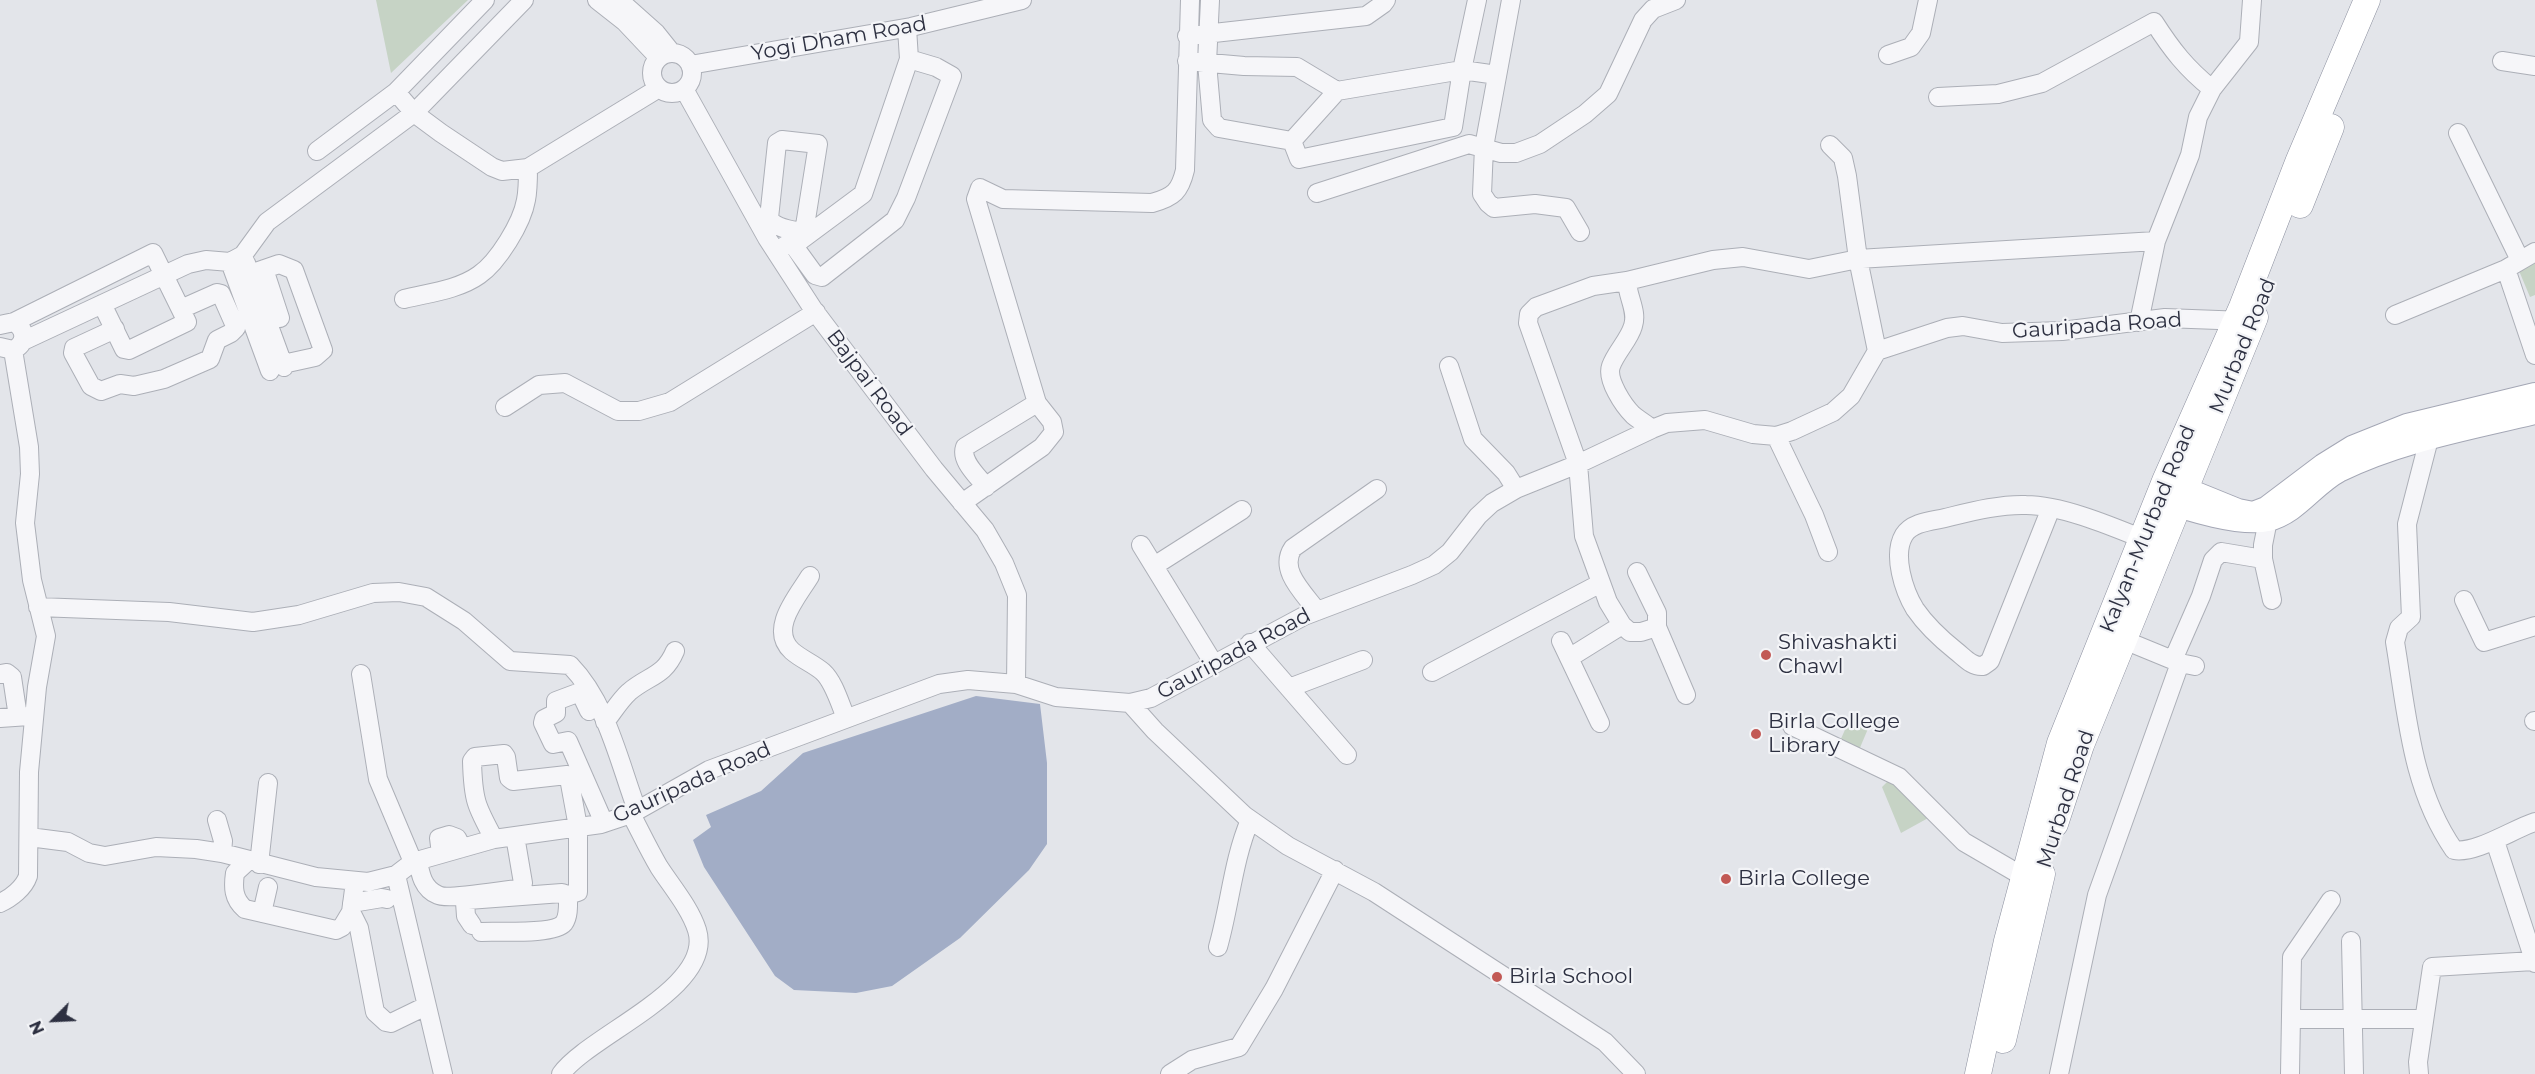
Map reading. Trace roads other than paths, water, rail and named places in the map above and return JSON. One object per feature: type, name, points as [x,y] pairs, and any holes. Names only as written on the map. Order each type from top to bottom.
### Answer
[{"type":"highway","name":"Kalyan-Murbad Road","points":[[1978,1074],[2007,941],[2033,879],[2060,743],[2143,539],[2173,494],[2349,63],[2367,0]]},
{"type":"highway","points":[[2349,63],[2385,0]]},
{"type":"highway","name":"Murbad Road","points":[[1996,1074],[2033,879],[2052,833],[2081,745],[2124,640],[2173,494]]},
{"type":"main road","points":[[2173,494],[2253,513],[2311,483],[2405,445],[2427,430],[2535,394]]},
{"type":"main road","points":[[2427,430],[2535,413]]},
{"type":"main road","points":[[2173,494],[2218,516],[2268,520],[2287,512],[2311,483]]},
{"type":"street","points":[[317,151],[396,92],[485,0]]},
{"type":"street","points":[[237,259],[267,222],[414,113],[524,0]]},
{"type":"street","points":[[597,0],[666,55],[683,57],[690,65],[691,79],[684,89],[671,93],[659,88],[655,83],[652,69],[666,55]]},
{"type":"street","points":[[619,0],[656,33],[666,55]]},
{"type":"street","name":"Yogi Dham Road","points":[[690,65],[907,28],[968,7],[1022,0]]},
{"type":"street","points":[[962,503],[1042,447],[1054,432],[1052,422],[1037,403],[976,199],[980,188],[1003,199],[1152,203],[1168,199],[1181,186],[1185,170],[1190,0]]},
{"type":"street","points":[[1210,0],[1207,63],[1212,120],[1219,128],[1292,141]]},
{"type":"street","points":[[1188,36],[1366,16],[1386,0]]},
{"type":"street","points":[[1292,141],[1299,159],[1453,127],[1477,0]]},
{"type":"street","points":[[1510,0],[1484,147],[1482,194],[1494,208],[1535,204],[1566,208],[1580,232]]},
{"type":"street","points":[[1317,193],[1469,144],[1501,153],[1516,153],[1540,144],[1585,114],[1608,94],[1643,20],[1653,9],[1676,0]]},
{"type":"street","points":[[1888,56],[1911,47],[1921,33],[1928,0]]},
{"type":"street","points":[[2139,322],[2156,241],[2190,155],[2198,117],[2212,89],[2249,42],[2252,0]]},
{"type":"street","points":[[1938,97],[1998,94],[2042,83],[2154,22],[2171,49],[2188,69],[2212,89]]},
{"type":"street","points":[[776,251],[803,237],[863,194],[909,59],[907,28]]},
{"type":"street","points":[[803,237],[774,225],[769,218],[777,143],[782,140],[818,144],[803,237],[815,275],[822,277],[895,220],[906,198],[952,76],[936,67],[909,59]]},
{"type":"street","points":[[2502,61],[2535,66]]},
{"type":"street","points":[[1187,62],[1297,67],[1337,91],[1461,75],[1496,81]]},
{"type":"street","points":[[396,92],[414,113],[492,167],[502,171],[528,168],[659,88]]},
{"type":"street","name":"Bajpai Road","points":[[684,89],[776,251],[816,312],[934,469],[985,530],[1000,555],[1017,595],[1016,684]]},
{"type":"street","points":[[1292,141],[1337,91]]},
{"type":"street","points":[[2458,133],[2521,260],[2535,355]]},
{"type":"street","points":[[1830,145],[1843,158],[1858,259],[1877,351]]},
{"type":"street","points":[[404,299],[451,288],[479,276],[495,261],[506,245],[526,203],[528,168]]},
{"type":"street","points":[[1657,627],[1641,632],[1630,632],[1622,625],[1601,583],[1584,536],[1578,464],[1530,335],[1529,314],[1536,307],[1593,286],[1627,281],[1713,260],[1743,257],[1809,269],[1858,259],[2156,241]]},
{"type":"street","points":[[7,324],[153,253],[187,322],[129,350],[124,349],[102,304]]},
{"type":"street","points":[[237,259],[256,311],[282,366]]},
{"type":"street","points":[[8,348],[188,264],[206,260],[237,259],[257,272],[283,326],[282,366]]},
{"type":"street","points":[[2396,315],[2521,260]]},
{"type":"street","points":[[257,272],[279,264],[294,270],[323,350],[315,357],[282,366]]},
{"type":"street","points":[[256,311],[257,272]]},
{"type":"street","points":[[1627,281],[1627,290],[1635,314],[1633,326],[1610,368],[1612,380],[1621,399],[1632,414],[1652,429]]},
{"type":"street","points":[[114,329],[74,348],[73,353],[91,386],[101,391],[120,384],[134,386],[164,379],[210,358],[217,340],[236,328],[221,294],[217,293],[181,309]]},
{"type":"street","points":[[505,407],[539,385],[565,383],[618,411],[639,411],[670,402],[816,312]]},
{"type":"street","name":"Gauripada Road","points":[[29,837],[68,842],[89,853],[105,856],[156,847],[226,850],[253,863],[316,877],[368,882],[396,874],[415,861],[494,839],[604,823],[634,812],[709,770],[939,684],[968,680],[1016,684],[1056,697],[1130,703],[1151,698],[1250,643],[1317,611],[1434,565],[1450,552],[1478,516],[1492,503],[1516,489],[1578,464],[1667,423],[1705,420],[1753,434],[1776,436],[1792,431],[1833,412],[1851,396],[1877,351],[1947,328],[1963,326],[2002,333],[2062,331],[2165,318],[2244,321]]},
{"type":"street","points":[[7,324],[24,332],[8,348]]},
{"type":"street","points":[[8,348],[29,447],[30,474],[26,523],[32,580],[46,636],[17,717]]},
{"type":"street","points":[[1449,366],[1473,439],[1506,473],[1516,489]]},
{"type":"street","points":[[986,487],[965,459],[963,452],[965,447],[1037,403]]},
{"type":"street","points":[[2427,430],[2407,524],[2411,617],[2399,628],[2395,642],[2415,763],[2428,803],[2454,850],[2461,851],[2495,840],[2515,828],[2535,822]]},
{"type":"street","points":[[1776,436],[1814,514],[1828,552]]},
{"type":"street","points":[[1317,611],[1289,572],[1288,556],[1293,548],[1377,489]]},
{"type":"street","points":[[2051,507],[1990,661],[1983,666],[1974,666],[1942,639],[1915,608],[1900,566],[1903,537],[1908,530],[1919,524],[2025,504],[2051,507],[2114,527],[2143,539]]},
{"type":"street","points":[[1154,566],[1242,510]]},
{"type":"street","points":[[2268,520],[2263,559],[2272,600]]},
{"type":"street","points":[[1141,544],[1214,664]]},
{"type":"street","points":[[2059,1074],[2097,895],[2182,663],[2213,560],[2221,552],[2263,559]]},
{"type":"street","points":[[1637,572],[1657,613],[1657,627],[1686,695]]},
{"type":"street","points":[[810,576],[790,607],[782,627],[785,642],[792,651],[825,673],[846,718]]},
{"type":"street","points":[[1432,672],[1601,583]]},
{"type":"street","points":[[38,607],[169,612],[252,622],[299,615],[373,593],[399,592],[426,597],[464,621],[510,661],[570,665],[583,678],[634,812],[697,930],[699,943],[694,959],[668,994],[589,1047],[568,1063],[561,1074]]},
{"type":"street","points":[[2464,600],[2484,642],[2535,626]]},
{"type":"street","points":[[1600,723],[1565,650],[1622,625]]},
{"type":"street","points":[[2124,640],[2182,663]]},
{"type":"street","points":[[1250,643],[1347,754]]},
{"type":"street","points":[[601,726],[628,693],[662,672],[675,651]]},
{"type":"street","points":[[1289,688],[1363,660]]},
{"type":"street","points":[[0,674],[7,673],[12,677],[17,717],[29,772],[29,870],[26,882],[9,899],[0,903]]},
{"type":"street","points":[[361,674],[378,778],[427,888],[441,897],[518,888],[523,883],[515,836]]},
{"type":"street","points":[[601,726],[580,692],[556,701],[556,713],[544,719],[543,723],[553,744],[568,741],[604,823]]},
{"type":"street","points":[[1130,703],[1170,746],[1250,820],[1288,846],[1374,891],[1605,1042],[1636,1074]]},
{"type":"street","points":[[1792,726],[1899,777],[1964,842],[2033,879]]},
{"type":"street","points":[[494,839],[472,793],[472,761],[475,757],[504,754],[509,778],[513,781],[567,775],[578,827],[578,892],[568,895],[562,893],[468,900],[465,902],[466,916],[477,928],[551,930],[563,924],[567,916],[568,895]]},
{"type":"street","points":[[268,783],[253,863],[235,873],[235,896],[245,909],[336,930],[342,927],[352,908],[355,882]]},
{"type":"street","points":[[217,820],[226,850]]},
{"type":"street","points":[[1218,947],[1240,844],[1250,820]]},
{"type":"street","points":[[2419,1074],[2418,1062],[2432,967],[2535,962],[2495,840]]},
{"type":"street","points":[[1170,1074],[1192,1060],[1239,1047],[1274,989],[1335,870]]},
{"type":"street","points":[[396,874],[443,1074]]},
{"type":"street","points":[[262,913],[268,887]]},
{"type":"street","points":[[352,908],[382,898],[387,899]]},
{"type":"street","points":[[2290,1074],[2292,957],[2331,900]]},
{"type":"street","points":[[352,908],[359,928],[375,1012],[378,1016],[391,1023],[426,1006]]},
{"type":"street","points":[[2351,941],[2354,1074]]},
{"type":"street","points":[[2292,1019],[2424,1019]]},
{"type":"water","points":[[976,696],[1040,704],[1047,763],[1047,844],[1029,870],[960,938],[892,986],[856,993],[794,990],[775,976],[704,867],[693,840],[711,827],[706,815],[761,791],[803,753]]},
{"type":"place","name":"Shivashakti Chawl","points":[[1766,655]]},
{"type":"place","name":"Birla College Library","points":[[1756,734]]},
{"type":"place","name":"Birla College","points":[[1726,879]]},
{"type":"place","name":"Birla School","points":[[1497,977]]}]
